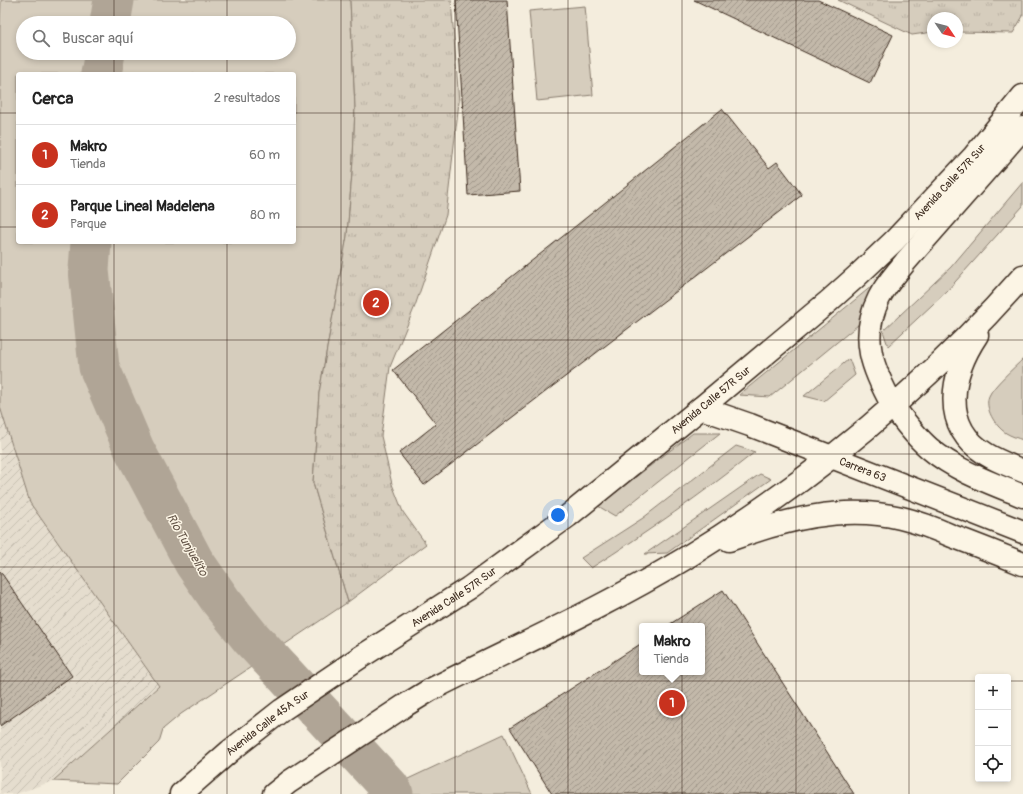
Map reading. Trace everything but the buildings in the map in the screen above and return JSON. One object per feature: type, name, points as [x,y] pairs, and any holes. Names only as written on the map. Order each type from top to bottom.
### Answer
[{"type":"main road","name":"Avenida Calle 57R Sur","points":[[359,658],[469,588],[568,516],[701,408],[829,301],[894,241],[974,156],[1023,96]]},
{"type":"main road","points":[[1023,128],[889,282],[879,297],[869,325],[869,340],[877,375],[893,406],[914,433],[930,448],[967,472],[1023,496]]},
{"type":"main road","points":[[274,794],[318,763],[430,690],[626,592],[750,516],[832,456],[893,406],[957,346],[1023,276]]},
{"type":"main road","points":[[1001,301],[975,339],[965,357],[957,377],[954,397],[956,414],[960,429],[970,442],[986,454],[1023,471]]},
{"type":"main road","name":"Carrera 63","points":[[701,408],[832,456],[1023,532]]},
{"type":"main road","points":[[690,554],[762,528],[797,519],[852,512],[901,518],[930,527],[1023,564]]},
{"type":"main road","name":"Avenida Calle 45A Sur","points":[[181,794],[230,751],[282,710],[359,658]]},
{"type":"shaded area","points":[[0,407],[30,503],[159,686],[53,781],[16,794],[0,794]]},
{"type":"green space","points":[[1,0],[350,0],[355,107],[353,160],[347,236],[319,393],[313,483],[348,602],[181,714],[163,729],[159,742],[117,784],[53,781],[159,686],[30,503],[0,407]]},
{"type":"green space","points":[[350,0],[451,0],[459,102],[446,215],[415,306],[390,367],[381,436],[392,484],[403,512],[426,544],[348,602],[313,483],[319,393],[347,236],[353,160],[355,107]]},
{"type":"green space","points":[[838,0],[1023,0],[1023,16],[1013,33],[963,32],[963,12],[927,12],[927,33],[912,35]]},
{"type":"green space","points":[[585,6],[593,95],[537,101],[529,11]]},
{"type":"green space","points":[[1023,182],[1023,206],[947,291],[888,346],[883,331],[951,267]]},
{"type":"green space","points":[[878,281],[858,325],[770,397],[739,395]]},
{"type":"green space","points":[[849,359],[855,375],[824,401],[804,396]]},
{"type":"green space","points":[[1023,359],[1023,440],[1008,434],[998,426],[989,411],[988,401],[991,392],[995,387]]},
{"type":"green space","points":[[693,433],[720,433],[615,516],[598,506]]},
{"type":"green space","points":[[736,446],[755,452],[715,483],[633,541],[591,568],[581,558],[643,518]]},
{"type":"green space","points":[[760,474],[771,479],[667,553],[645,554]]},
{"type":"green space","points":[[504,734],[532,794],[376,794]]},
{"type":"waterway","name":"Río Tunjuelito","points":[[111,16],[114,0]]},
{"type":"waterway","name":"Río Tunjuelito","points":[[101,72],[104,60]]},
{"type":"waterway","name":"Río Tunjuelito","points":[[91,244],[89,270],[99,367],[134,449],[194,562],[221,601],[250,637],[389,787],[393,794]]},
{"type":"place","name":"Parque Lineal Madelena","points":[[376,303]]},
{"type":"place","name":"Makro","points":[[672,703]]}]
